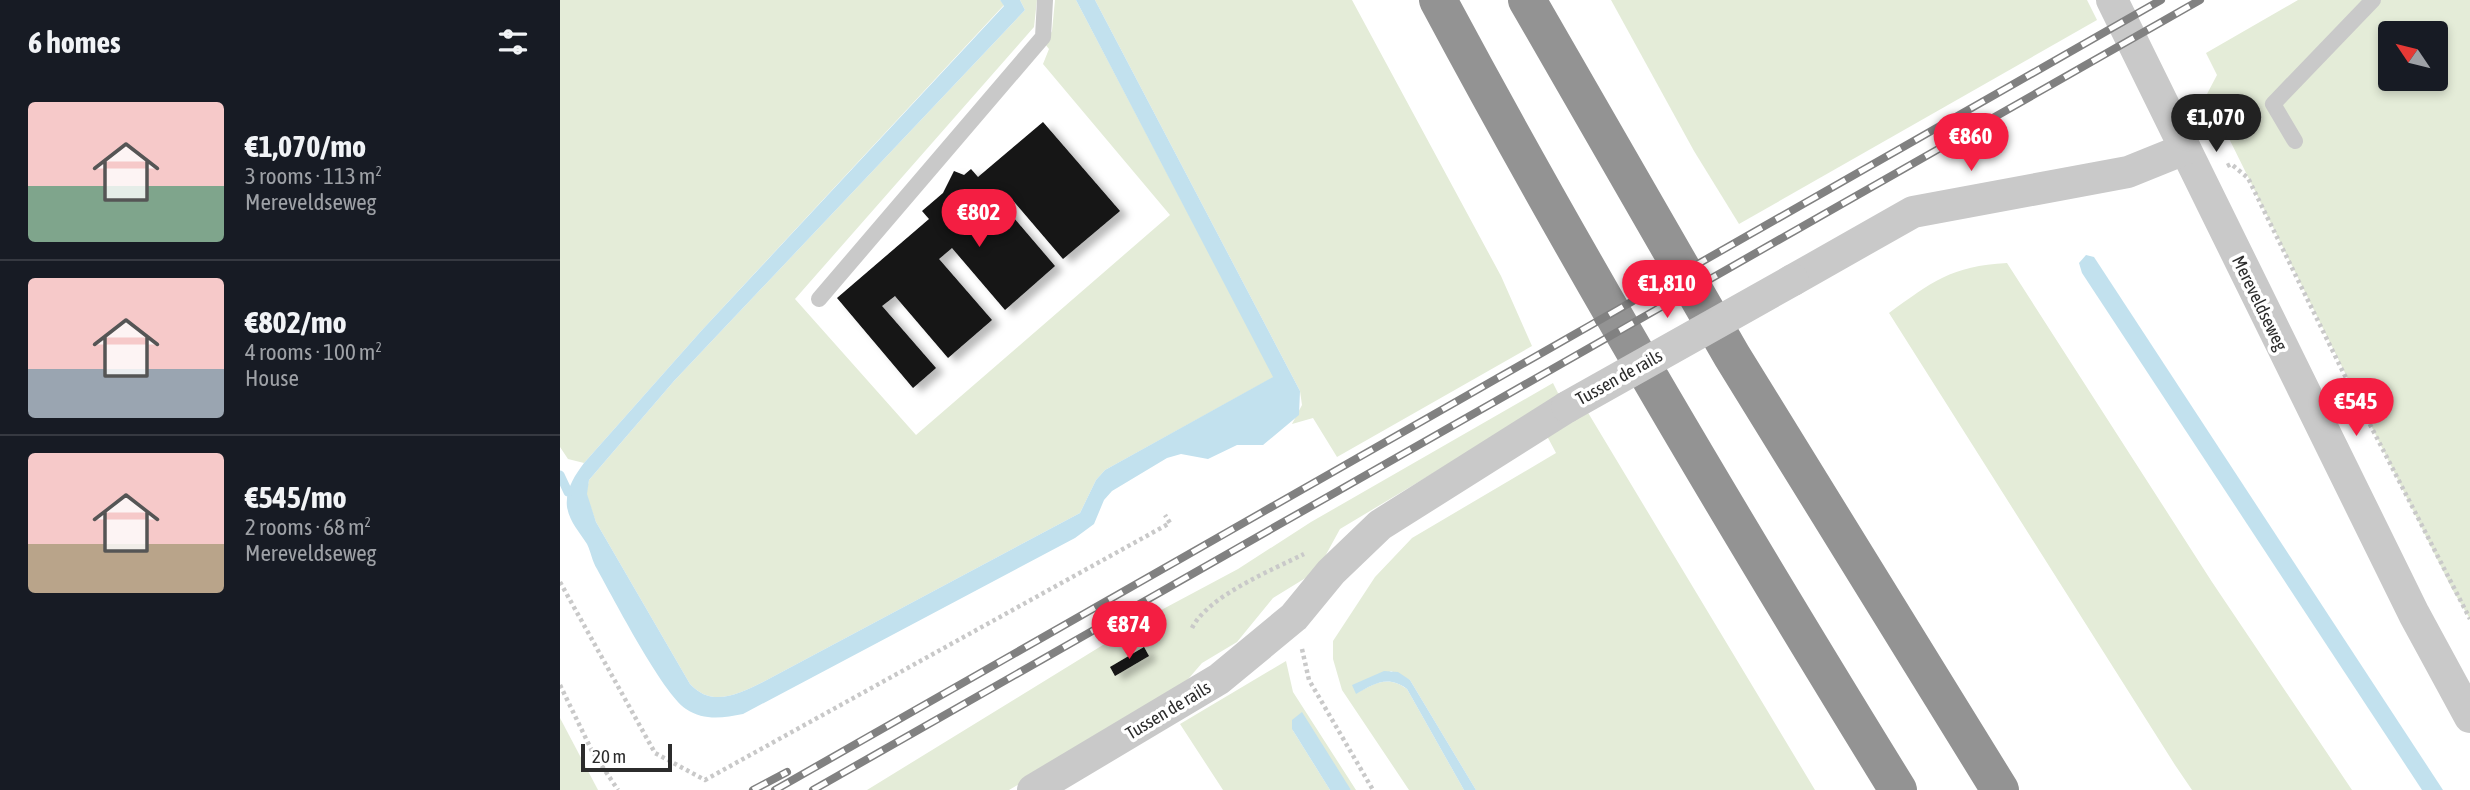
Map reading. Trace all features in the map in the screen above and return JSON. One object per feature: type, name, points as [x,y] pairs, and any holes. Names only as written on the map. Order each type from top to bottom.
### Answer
[{"type":"highway","points":[[1438,0],[1566,234],[1666,408],[1898,790]]},
{"type":"highway","points":[[1527,0],[1732,356],[2000,790]]},
{"type":"highway","points":[[1968,740],[2015,790]]},
{"type":"street","name":"Mereveldseweg","points":[[2112,0],[2414,614],[2470,717]]},
{"type":"street","name":"Tussen de rails","points":[[1032,790],[1219,679],[1294,617],[1331,572],[1380,525],[1567,407],[1913,212],[2128,172],[2185,149]]},
{"type":"lane","points":[[819,299],[1043,37],[1045,0]]},
{"type":"lane","points":[[2295,141],[2273,104],[2373,0]]},
{"type":"path","points":[[2200,181],[2231,164],[2248,178],[2343,372],[2470,619]]},
{"type":"path","points":[[560,582],[655,753],[705,780],[1170,523],[1165,515]]},
{"type":"path","points":[[1192,628],[1196,620],[1211,606],[1290,561]]},
{"type":"path","points":[[1294,617],[1309,680],[1373,790]]},
{"type":"path","points":[[560,685],[592,751],[618,790]]},
{"type":"green space","points":[[560,0],[1000,0],[1004,5],[702,330],[584,463],[568,459],[560,447]]},
{"type":"green space","points":[[1020,0],[1037,0],[1034,27],[795,299],[916,435],[1170,215],[1043,64],[1049,49],[1045,44],[1052,31],[1055,0],[1076,0],[1274,377],[1105,470],[1096,480],[1080,513],[763,682],[735,694],[707,696],[690,684],[596,522],[586,494],[589,480],[674,381],[1025,10]]},
{"type":"green space","points":[[1095,0],[1352,0],[1501,276],[1532,346],[1337,457],[1313,418],[1292,424],[1302,405],[1300,391]]},
{"type":"green space","points":[[1611,0],[2087,0],[2097,20],[1739,224],[1694,151]]},
{"type":"green space","points":[[2298,0],[2470,0],[2470,619],[2452,589],[2207,94],[2217,75],[2206,53]]},
{"type":"green space","points":[[2007,263],[2212,582],[2352,790],[2192,790],[2175,765],[1889,313],[1930,284],[1956,272]]},
{"type":"green space","points":[[1553,383],[1560,397],[1340,529],[1317,571],[1273,598],[1237,642],[1202,663],[1177,692],[1009,790],[867,790],[1150,616],[1238,569],[1311,522]]},
{"type":"green space","points":[[1587,411],[1815,790],[1476,790],[1410,680],[1391,671],[1357,693],[1388,681],[1407,689],[1464,790],[1409,790],[1342,690],[1333,659],[1333,641],[1375,577],[1412,538],[1556,453],[1547,436]]},
{"type":"green space","points":[[1286,661],[1293,692],[1356,790],[1351,790],[1292,729],[1330,790],[1223,790],[1180,724]]},
{"type":"green space","points":[[560,718],[598,790],[560,790]]},
{"type":"water","points":[[1000,0],[1020,0],[1025,10],[674,381],[589,480],[587,494],[596,522],[690,684],[707,695],[725,697],[763,682],[1080,513],[1096,480],[1105,470],[1273,377],[1076,0],[1095,0],[1300,391],[1299,415],[1263,445],[1237,445],[1208,459],[1181,454],[1167,458],[1112,491],[1104,500],[1094,524],[1075,538],[743,714],[714,718],[693,713],[676,700],[665,685],[595,566],[587,544],[568,513],[567,501],[571,483],[584,463],[702,330],[1004,6]]},
{"type":"water","points":[[2086,255],[2094,257],[2443,790],[2422,790],[2082,273],[2079,263]]},
{"type":"water","points":[[1384,671],[1398,672],[1410,680],[1476,790],[1464,790],[1407,689],[1394,682],[1381,682],[1356,694],[1352,685]]},
{"type":"water","points":[[1302,712],[1351,790],[1330,790],[1292,729],[1292,720]]},
{"type":"building","points":[[1043,122],[1120,211],[1063,259],[1010,197],[1002,204],[1055,266],[1005,310],[952,248],[939,259],[992,320],[948,358],[895,296],[882,306],[936,368],[913,388],[837,298],[929,219],[922,211],[943,193],[954,171],[964,175],[971,169],[978,177]]},
{"type":"building","points":[[1144,647],[1149,656],[1115,676],[1110,667]]},
{"type":"waterway","points":[[560,475],[568,492]]},
{"type":"railway","points":[[775,790],[2161,0]]},
{"type":"railway","points":[[813,790],[2200,0]]},
{"type":"railway","points":[[753,790],[787,772]]}]
